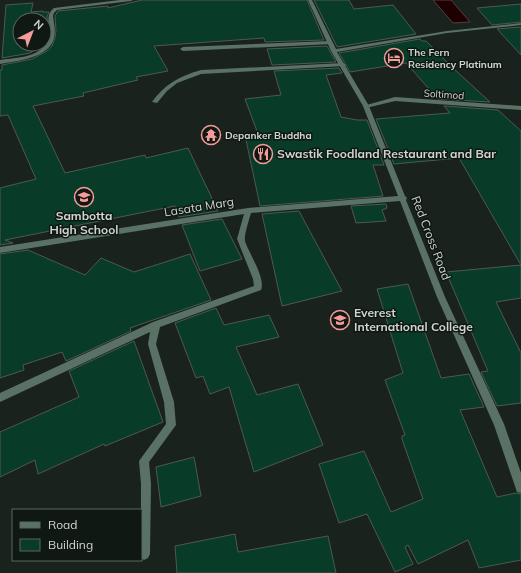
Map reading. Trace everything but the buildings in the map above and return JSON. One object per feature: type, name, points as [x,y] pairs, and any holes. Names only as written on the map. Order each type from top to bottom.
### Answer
[{"type":"street","points":[[0,62],[21,58],[45,48],[51,40],[51,16],[52,12],[56,9],[131,0]]},
{"type":"street","name":"Red Cross Road","points":[[310,0],[334,51],[366,106],[404,198],[441,297],[499,424],[521,488]]},
{"type":"street","points":[[334,51],[447,32],[521,24]]},
{"type":"street","points":[[183,49],[330,43]]},
{"type":"street","points":[[155,102],[163,91],[181,78],[201,72],[342,65]]},
{"type":"street","name":"Soltimod","points":[[366,106],[395,100],[521,108]]},
{"type":"street","name":"Lasata Marg","points":[[0,250],[248,211],[404,198]]},
{"type":"street","points":[[0,398],[156,325],[258,288],[257,279],[241,239],[248,211]]},
{"type":"street","points":[[144,554],[146,484],[144,461],[171,425],[169,402],[152,344],[156,325]]},
{"type":"shaded area","points":[[433,0],[451,0],[470,22],[453,23]]},
{"type":"place","name":"The Fern Residency Platinum","points":[[394,58]]},
{"type":"place","name":"Depanker Buddha","points":[[211,135]]},
{"type":"place","name":"Swastik Foodland Restaurant and Bar","points":[[263,154]]},
{"type":"place","name":"Sambotta High School","points":[[84,197]]},
{"type":"place","name":"Everest International College","points":[[340,320]]}]
